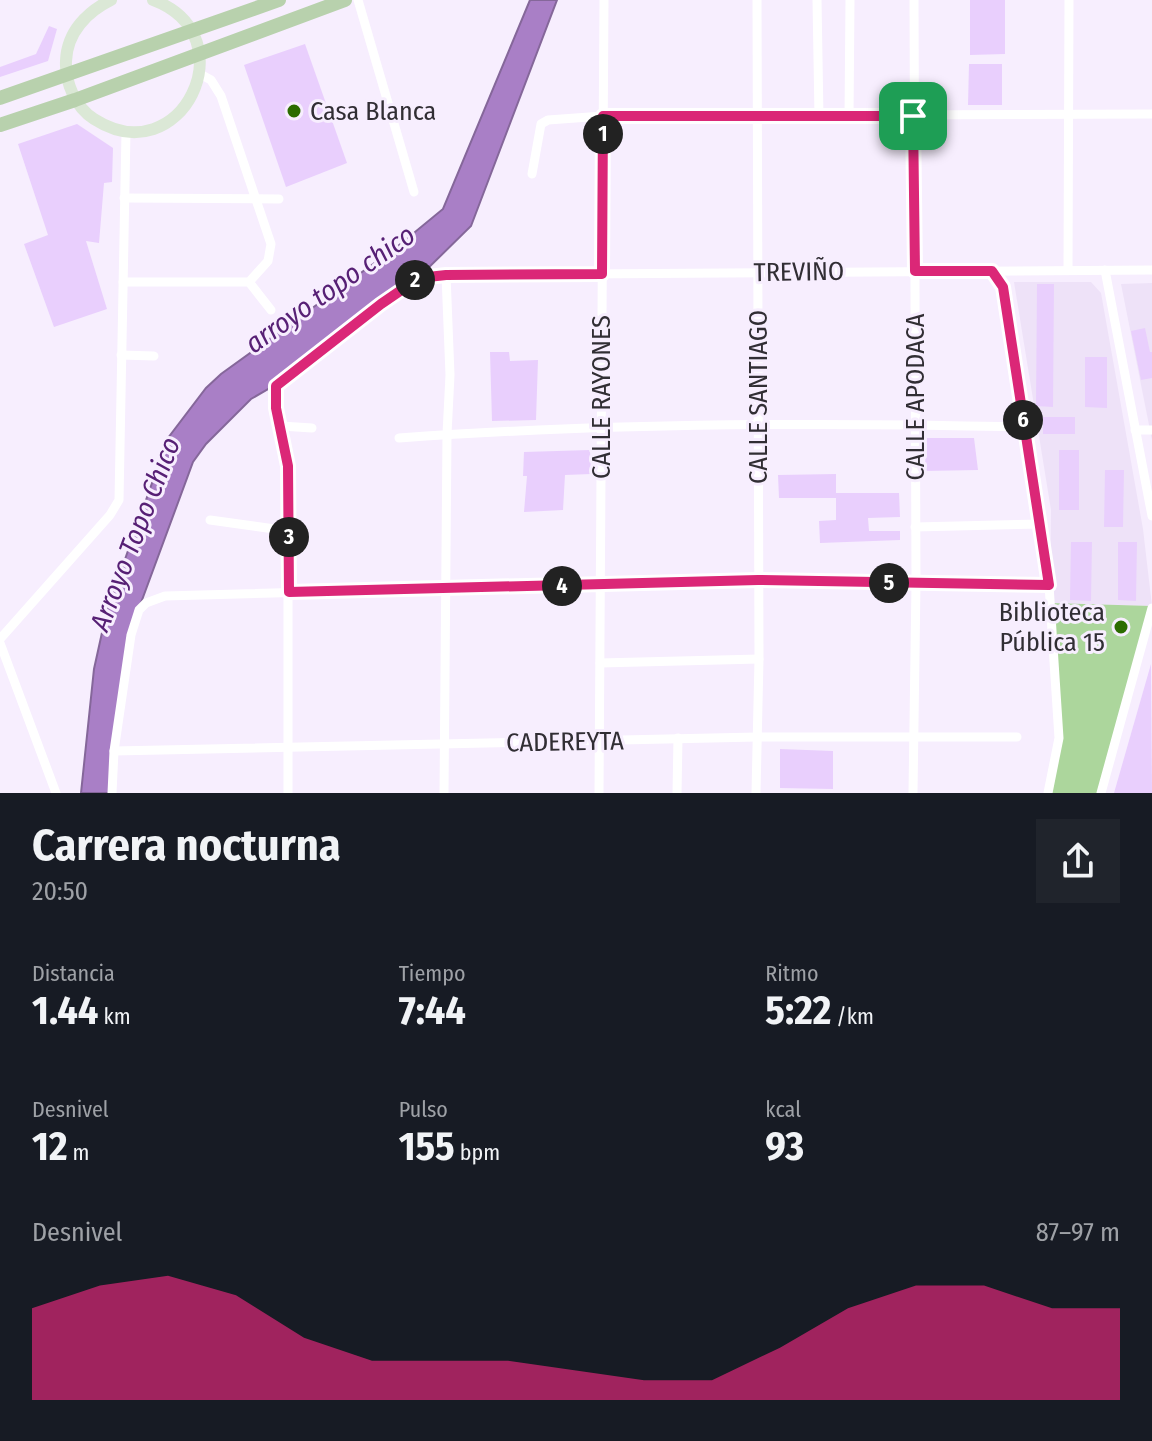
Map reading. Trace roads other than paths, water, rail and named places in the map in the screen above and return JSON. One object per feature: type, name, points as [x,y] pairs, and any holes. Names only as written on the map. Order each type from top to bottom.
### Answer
[{"type":"main road","points":[[0,98],[279,0]]},
{"type":"main road","points":[[0,125],[345,0]]},
{"type":"street","points":[[110,0],[87,16],[70,39],[66,76],[75,100],[89,116],[106,127],[126,132],[146,131],[166,124],[188,103],[200,74],[200,53],[192,31],[181,16],[153,0]]},
{"type":"street","points":[[358,0],[414,192]]},
{"type":"street","name":"CALLE RAYONES","points":[[599,793],[604,0]]},
{"type":"street","name":"CALLE SANTIAGO","points":[[756,793],[759,659],[757,0]]},
{"type":"street","points":[[817,0],[819,117]]},
{"type":"street","points":[[849,117],[850,0]]},
{"type":"street","name":"CALLE APODACA","points":[[913,793],[916,583],[914,0]]},
{"type":"street","points":[[1068,270],[1071,114],[1069,0]]},
{"type":"street","points":[[123,282],[249,282],[268,261],[271,250],[221,96],[211,80],[200,74]]},
{"type":"street","points":[[532,174],[541,124],[548,120],[603,116],[1152,114]]},
{"type":"street","points":[[56,793],[0,641],[117,505],[126,132]]},
{"type":"street","points":[[124,198],[279,199]]},
{"type":"street","points":[[1105,270],[1152,516]]},
{"type":"street","name":"TREVIÑO","points":[[281,426],[276,386],[419,278],[446,275],[1152,270]]},
{"type":"street","points":[[992,271],[1003,287],[1049,585],[1059,738],[1048,793]]},
{"type":"street","points":[[444,793],[450,364],[446,275]]},
{"type":"street","points":[[249,282],[271,310]]},
{"type":"street","points":[[121,355],[154,356]]},
{"type":"street","points":[[399,438],[600,428],[914,424],[1024,427]]},
{"type":"street","points":[[288,793],[288,466],[281,426],[312,428]]},
{"type":"street","points":[[1135,430],[1152,430]]},
{"type":"street","points":[[210,520],[289,531]]},
{"type":"street","points":[[915,527],[1041,524]]},
{"type":"street","points":[[112,793],[114,751],[135,619],[146,603],[165,596],[758,580],[1049,585]]},
{"type":"street","points":[[1101,793],[1152,608]]},
{"type":"street","points":[[600,663],[759,659]]},
{"type":"street","name":"CADEREYTA","points":[[114,751],[678,738],[1017,737]]},
{"type":"street","points":[[677,793],[678,738]]},
{"type":"water","name":"Arroyo Topo Chico","points":[[530,0],[557,0],[471,226],[417,279],[282,381],[251,399],[206,444],[193,462],[135,619],[111,793],[81,793],[94,669],[107,610],[168,438],[206,388],[221,374],[398,246],[443,209]]},
{"type":"place","name":"Casa Blanca","points":[[294,111]]},
{"type":"place","name":"Biblioteca Pública 15","points":[[1121,627]]},
{"type":"water label","name":"arroyo topo chico","points":[[330,289]]}]
